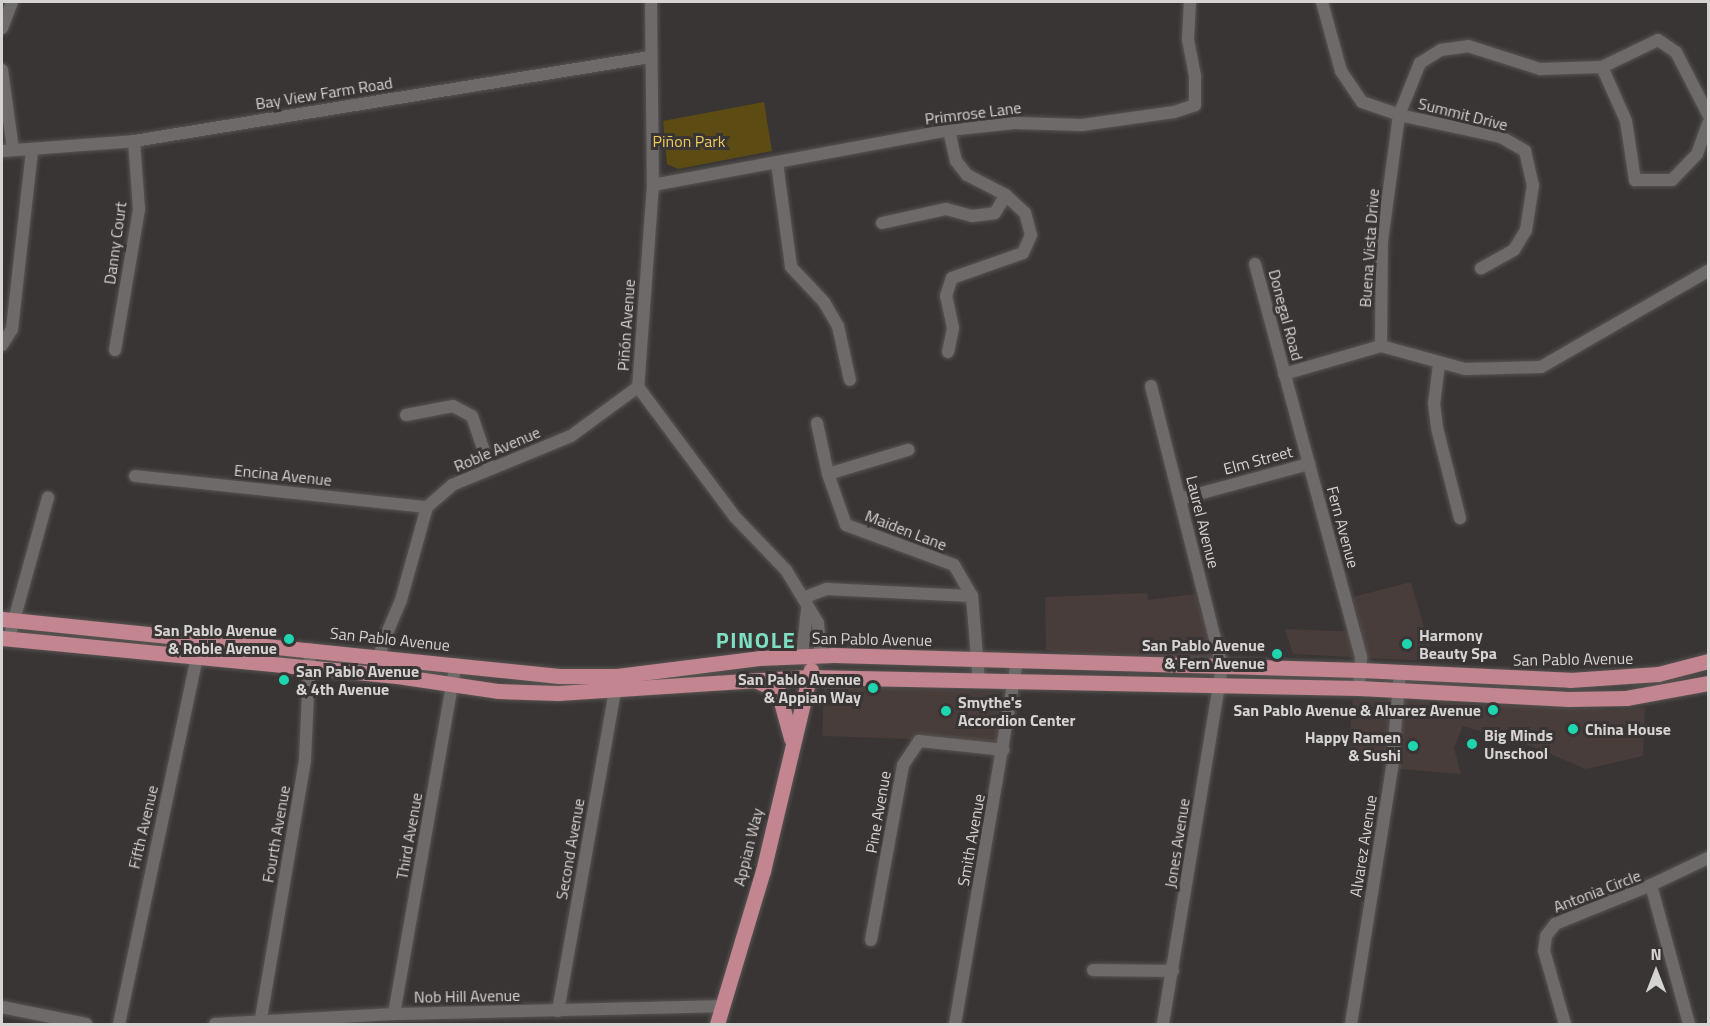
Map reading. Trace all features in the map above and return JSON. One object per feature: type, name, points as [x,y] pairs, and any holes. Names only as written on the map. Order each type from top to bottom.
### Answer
[{"type":"main road","name":"San Pablo Avenue","points":[[8,619],[310,648],[559,676],[617,676],[821,655],[1360,670],[1570,680],[1658,674],[1708,661]]},
{"type":"main road","points":[[5,638],[376,674],[499,691],[615,692],[749,679],[807,677],[1359,688],[1530,699],[1626,698],[1708,683]]},
{"type":"main road","name":"Appian Way","points":[[717,1024],[720,1006],[763,871],[807,677],[821,655]]},
{"type":"main road","name":"Appian Way","points":[[802,656],[807,677]]},
{"type":"main road","points":[[749,679],[778,691],[792,742]]},
{"type":"street","points":[[2,28],[12,2]]},
{"type":"street","name":"Piñón Avenue","points":[[651,2],[653,185],[638,387],[734,516],[786,570],[818,623],[821,655]]},
{"type":"street","name":"Primrose Lane","points":[[653,185],[950,130],[1015,123],[1082,125],[1195,105],[1196,76],[1188,39],[1190,2]]},
{"type":"street","name":"Summit Drive","points":[[1322,2],[1341,71],[1362,102],[1399,115],[1501,137],[1525,151],[1533,185],[1526,230],[1514,250],[1481,268]]},
{"type":"street","name":"Buena Vista Drive","points":[[1381,345],[1382,241],[1399,115],[1420,63],[1441,50],[1468,46],[1540,69],[1602,67],[1658,40],[1676,52],[1708,114]]},
{"type":"street","name":"Bay View Farm Road","points":[[7,150],[32,151],[134,141],[650,57]]},
{"type":"street","points":[[1602,67],[1626,121],[1635,180],[1672,180],[1697,154],[1708,124]]},
{"type":"street","points":[[2,70],[7,150]]},
{"type":"street","points":[[948,352],[953,328],[946,296],[952,278],[1023,253],[1031,235],[1025,213],[1006,195],[967,175],[956,161],[950,130]]},
{"type":"street","name":"Danny Court","points":[[115,350],[139,209],[134,141]]},
{"type":"street","points":[[2,345],[12,329],[32,151]]},
{"type":"street","points":[[777,163],[791,267],[824,302],[838,326],[850,380]]},
{"type":"street","points":[[882,223],[946,209],[972,216],[995,213],[1006,195]]},
{"type":"street","name":"Donegal Road","points":[[1255,264],[1284,374]]},
{"type":"street","points":[[1284,374],[1381,345],[1439,364],[1465,369],[1541,367],[1708,272]]},
{"type":"street","points":[[1439,364],[1434,404],[1437,428],[1460,518]]},
{"type":"street","name":"Fern Avenue","points":[[1284,374],[1361,658],[1359,688]]},
{"type":"street","name":"Laurel Avenue","points":[[1151,386],[1222,667]]},
{"type":"street","name":"Roble Avenue","points":[[427,507],[452,485],[571,436],[638,387]]},
{"type":"street","points":[[406,415],[453,406],[472,416],[490,469]]},
{"type":"street","name":"Maiden Lane","points":[[817,423],[828,474],[846,525],[954,566],[972,596],[979,681]]},
{"type":"street","points":[[828,474],[908,450]]},
{"type":"street","name":"Elm Street","points":[[1180,499],[1309,464]]},
{"type":"street","name":"Encina Avenue","points":[[135,476],[427,507]]},
{"type":"street","points":[[5,638],[8,619],[48,497]]},
{"type":"street","points":[[376,674],[379,656],[400,600],[427,507]]},
{"type":"street","points":[[802,656],[805,604],[827,589],[972,596]]},
{"type":"street","name":"Fifth Avenue","points":[[118,1024],[201,637]]},
{"type":"street","name":"Fourth Avenue","points":[[260,1024],[304,770],[310,648]]},
{"type":"street","name":"Smith Avenue","points":[[955,1024],[1004,750],[1017,662]]},
{"type":"street","name":"Third Avenue","points":[[394,1014],[456,664]]},
{"type":"street","name":"Jones Avenue","points":[[1162,1024],[1173,971],[1222,667]]},
{"type":"street","name":"Alvarez Avenue","points":[[1351,1024],[1392,769],[1400,672]]},
{"type":"street","name":"Second Avenue","points":[[558,1011],[615,692]]},
{"type":"street","name":"Pine Avenue","points":[[871,940],[903,765],[919,741],[1004,750]]},
{"type":"street","points":[[1651,885],[1708,858]]},
{"type":"street","name":"Antonia Circle","points":[[1565,1024],[1544,951],[1546,936],[1555,924],[1651,885],[1689,1024]]},
{"type":"street","points":[[1093,970],[1173,971]]},
{"type":"street","name":"Nob Hill Avenue","points":[[215,1024],[260,1024],[394,1014],[720,1006]]},
{"type":"street","points":[[2,1007],[86,1024]]},
{"type":"shaded area","points":[[1411,582],[1432,655],[1428,661],[1293,654],[1285,629],[1362,632],[1353,597]]},
{"type":"shaded area","points":[[1147,593],[1148,600],[1195,594],[1215,658],[1082,655],[1046,650],[1045,597]]},
{"type":"shaded area","points":[[824,686],[1000,692],[998,742],[822,736]]},
{"type":"shaded area","points":[[1353,699],[1620,710],[1645,707],[1643,756],[1586,769],[1531,746],[1463,726],[1454,748],[1461,774],[1401,769],[1388,762],[1348,753]]},
{"type":"green space","name":"Piñon Park","points":[[764,102],[772,151],[678,169],[667,164],[663,121]]},
{"type":"place","name":"San Pablo Avenue & Roble Avenue","points":[[289,639]]},
{"type":"place","name":"Harmony Beauty Spa","points":[[1407,644]]},
{"type":"place","name":"San Pablo Avenue & Fern Avenue","points":[[1277,654]]},
{"type":"place","name":"San Pablo Avenue & 4th Avenue","points":[[284,680]]},
{"type":"place","name":"San Pablo Avenue & Appian Way","points":[[873,688]]},
{"type":"place","name":"San Pablo Avenue & Alvarez Avenue","points":[[1493,710]]},
{"type":"place","name":"Smythe's Accordion Center","points":[[946,711]]},
{"type":"place","name":"China House","points":[[1573,729]]},
{"type":"place","name":"Big Minds Unschool","points":[[1472,744]]},
{"type":"place","name":"Happy Ramen & Sushi","points":[[1413,746]]},
{"type":"district","name":"PINOLE","points":[[756,641]]}]
